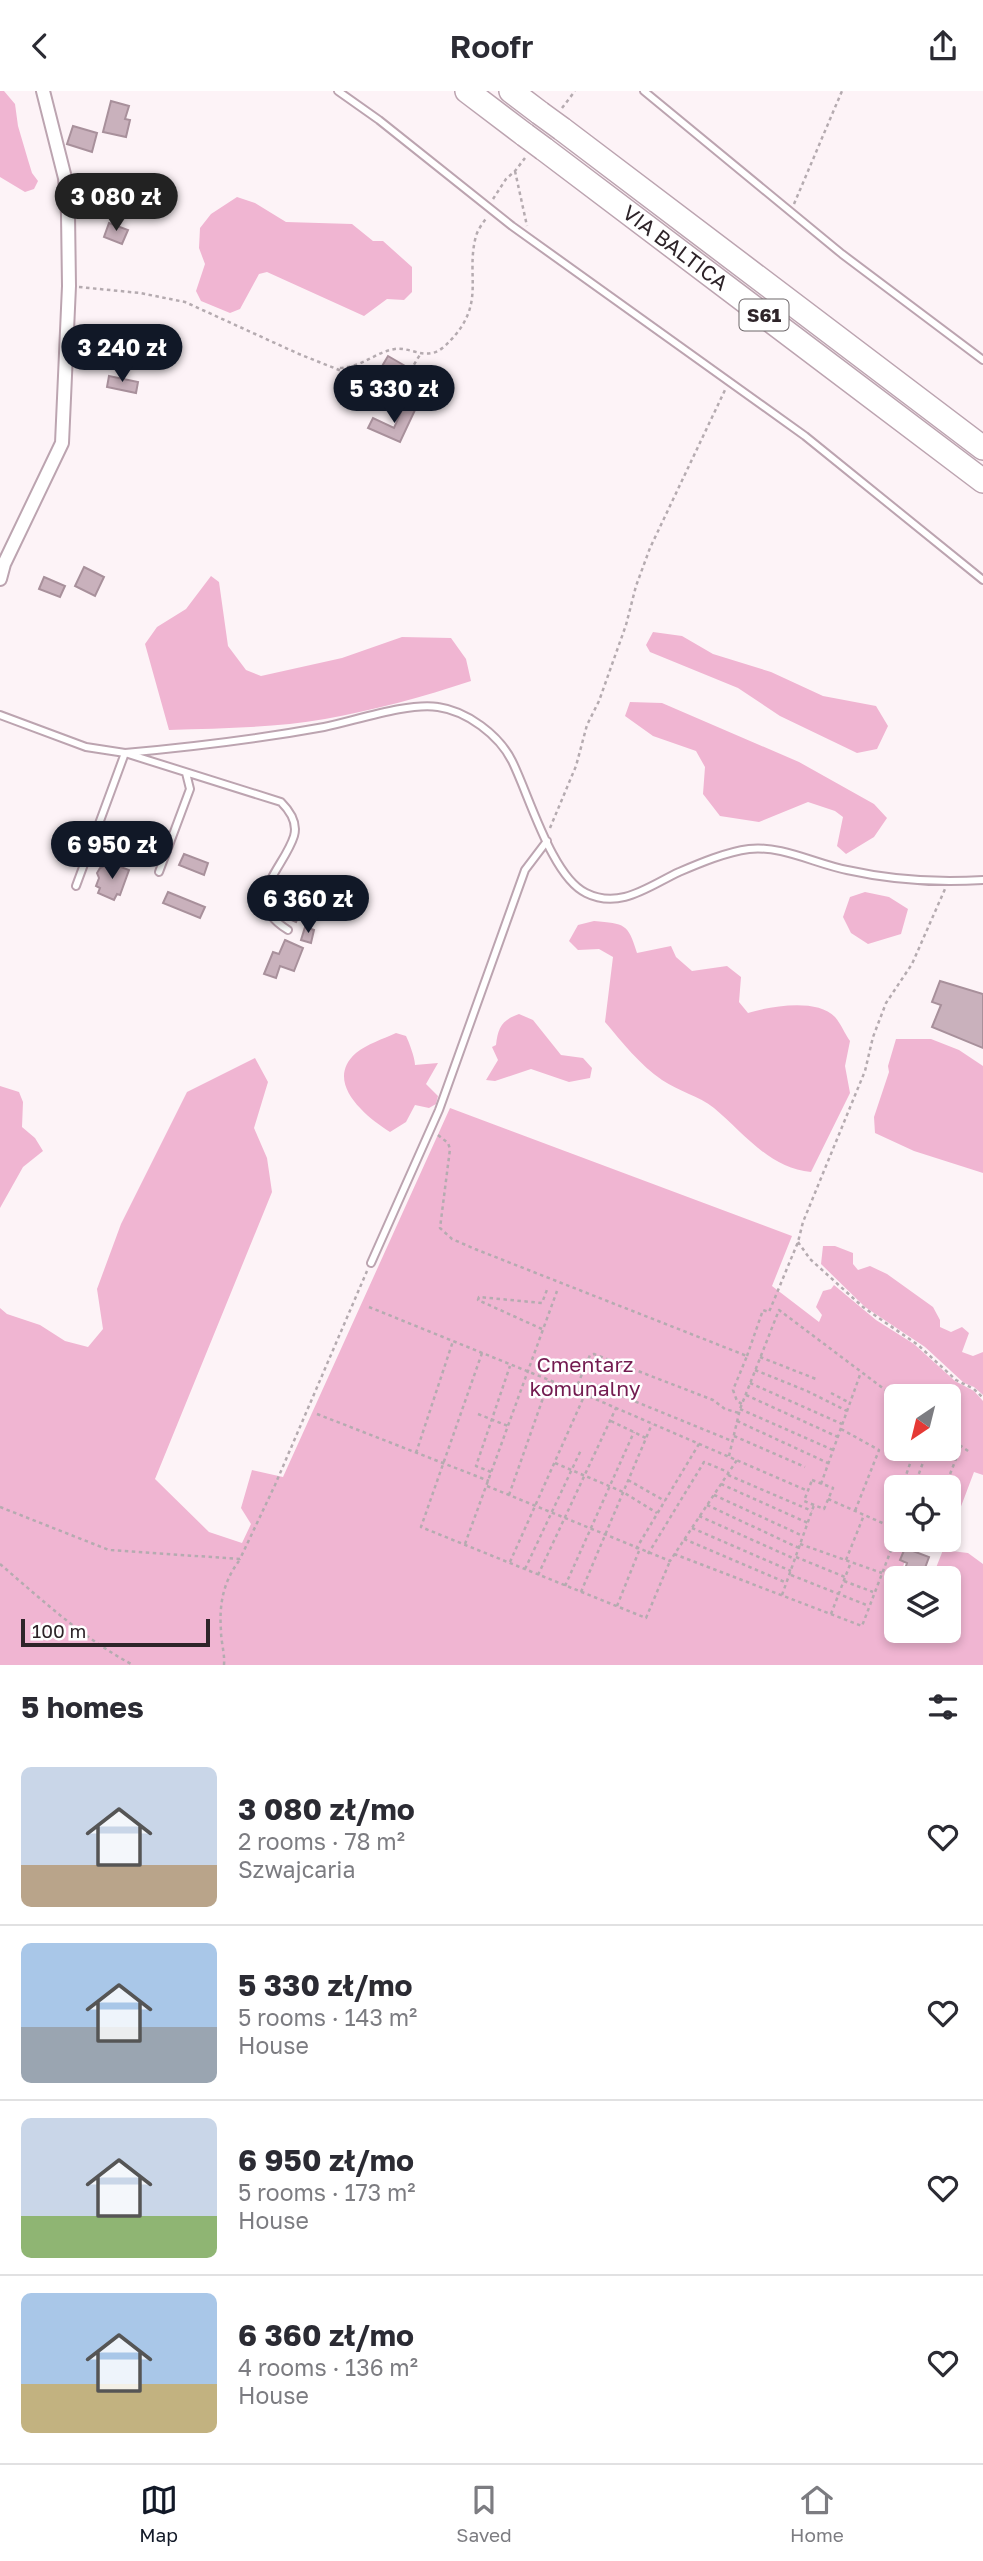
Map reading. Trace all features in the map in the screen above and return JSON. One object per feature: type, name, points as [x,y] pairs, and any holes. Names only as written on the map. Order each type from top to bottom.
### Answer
[{"type":"highway","name":"VIA BALTICA","points":[[467,91],[533,146],[983,481]]},
{"type":"highway","name":"VIA BALTICA","points":[[511,91],[983,448]]},
{"type":"street","points":[[0,579],[4,564],[24,536],[62,443],[69,225],[65,179],[43,91]]},
{"type":"lane","points":[[338,91],[379,120],[489,209],[805,436],[983,580]]},
{"type":"lane","points":[[644,91],[790,212],[983,360]]},
{"type":"lane","points":[[125,753],[225,744],[415,706],[438,706],[475,722],[495,738],[511,758],[547,841],[570,881],[585,893],[610,900],[632,897],[679,872],[750,849],[775,850],[845,870],[891,879],[947,883],[983,880]]},
{"type":"lane","points":[[0,715],[86,747],[125,753],[281,802],[291,812],[295,823],[294,835],[269,879],[267,894],[269,913],[276,923],[288,930]]},
{"type":"lane","points":[[76,886],[125,753]]},
{"type":"lane","points":[[159,872],[190,789],[186,773]]},
{"type":"lane","points":[[371,1263],[430,1129],[525,870],[547,841]]},
{"type":"path","points":[[565,105],[575,91]]},
{"type":"path","points":[[790,212],[842,91]]},
{"type":"path","points":[[337,368],[354,367],[391,350],[402,349],[430,354],[445,346],[468,315],[474,280],[477,233],[506,179],[533,146]]},
{"type":"path","points":[[515,171],[531,239]]},
{"type":"path","points":[[69,286],[140,293],[185,302],[397,393],[421,353]]},
{"type":"path","points":[[547,841],[551,823],[576,765],[587,725],[599,701],[626,625],[650,548],[729,383]]},
{"type":"path","points":[[742,1404],[737,1401],[733,1390],[763,1310],[769,1312],[798,1242],[803,1222],[865,1071],[873,1037],[886,1003],[912,964],[947,883]]},
{"type":"path","points":[[430,1129],[447,1143],[450,1149],[440,1228],[452,1239],[747,1356]]},
{"type":"path","points":[[798,1242],[810,1259],[863,1307],[918,1345],[956,1380],[974,1389],[983,1398]]},
{"type":"path","points":[[224,1665],[222,1600],[228,1575],[240,1559],[275,1485],[371,1263]]},
{"type":"path","points":[[542,1329],[478,1300],[479,1297],[542,1303],[548,1287]]},
{"type":"path","points":[[465,1544],[557,1291]]},
{"type":"path","points":[[369,1307],[586,1395],[808,1491]]},
{"type":"path","points":[[729,1457],[742,1404],[779,1310],[884,1389]]},
{"type":"path","points":[[416,1453],[453,1341]]},
{"type":"path","points":[[482,1353],[421,1528],[646,1618],[674,1554],[737,1460]]},
{"type":"path","points":[[575,1391],[590,1355],[594,1354],[713,1400],[725,1409],[740,1411],[833,1450]]},
{"type":"path","points":[[760,1357],[816,1379]]},
{"type":"path","points":[[491,1472],[476,1466],[510,1365]]},
{"type":"path","points":[[755,1370],[847,1411]]},
{"type":"path","points":[[821,1483],[861,1372]]},
{"type":"path","points":[[509,1495],[550,1381]]},
{"type":"path","points":[[510,1563],[590,1383],[732,1441]]},
{"type":"path","points":[[750,1383],[842,1424]]},
{"type":"path","points":[[831,1393],[850,1403]]},
{"type":"path","points":[[746,1395],[838,1437]]},
{"type":"path","points":[[538,1575],[616,1408]]},
{"type":"path","points":[[317,1414],[444,1464],[509,1495],[670,1561]]},
{"type":"path","points":[[478,1414],[508,1426]]},
{"type":"path","points":[[610,1421],[646,1438]]},
{"type":"path","points":[[737,1422],[828,1463]]},
{"type":"path","points":[[581,1592],[653,1424]]},
{"type":"path","points":[[841,1429],[879,1450],[855,1511]]},
{"type":"path","points":[[565,1586],[634,1432]]},
{"type":"path","points":[[734,1436],[805,1467]]},
{"type":"path","points":[[617,1606],[637,1549],[699,1444]]},
{"type":"path","points":[[961,1446],[971,1453]]},
{"type":"path","points":[[525,1569],[581,1450]]},
{"type":"path","points":[[648,1554],[704,1462],[812,1511]]},
{"type":"path","points":[[555,1464],[623,1492],[657,1513]]},
{"type":"path","points":[[628,1480],[665,1501]]},
{"type":"path","points":[[812,1480],[821,1483],[832,1488],[824,1509],[804,1501],[812,1480]]},
{"type":"path","points":[[721,1484],[808,1523]]},
{"type":"path","points":[[714,1495],[803,1536]]},
{"type":"path","points":[[828,1499],[884,1523]]},
{"type":"path","points":[[707,1505],[800,1546],[882,1573]]},
{"type":"path","points":[[782,1595],[814,1505]]},
{"type":"path","points":[[0,1507],[109,1550],[240,1559]]},
{"type":"path","points":[[831,1614],[845,1579],[864,1515]]},
{"type":"path","points":[[699,1516],[874,1592]]},
{"type":"path","points":[[692,1528],[869,1606]]},
{"type":"path","points":[[684,1539],[787,1583]]},
{"type":"path","points":[[674,1554],[862,1626],[890,1552]]},
{"type":"path","points":[[0,1564],[51,1608],[133,1665]]},
{"type":"green space","points":[[0,91],[4,91],[15,104],[28,160],[38,181],[34,189],[25,192],[0,177]]},
{"type":"green space","points":[[237,197],[255,203],[286,222],[352,224],[373,241],[383,241],[412,267],[412,292],[404,300],[387,299],[364,316],[267,272],[259,274],[240,309],[230,313],[201,301],[196,291],[205,264],[199,248],[200,228],[211,214]]},
{"type":"green space","points":[[211,576],[219,582],[228,646],[246,670],[261,676],[342,658],[402,637],[451,638],[466,659],[471,681],[398,703],[325,719],[267,726],[169,730],[145,644],[157,627],[186,609]]},
{"type":"green space","points":[[653,632],[682,636],[713,654],[771,672],[823,696],[876,706],[888,726],[877,749],[857,753],[780,716],[738,688],[650,652],[646,645]]},
{"type":"green space","points":[[630,702],[662,703],[799,762],[874,804],[887,818],[874,837],[846,854],[837,846],[843,817],[835,811],[808,802],[759,822],[720,816],[703,794],[705,767],[696,751],[653,736],[625,716]]},
{"type":"green space","points":[[865,892],[889,897],[908,909],[901,934],[868,944],[851,933],[843,917],[850,897]]},
{"type":"green space","points":[[594,921],[624,927],[631,936],[637,953],[671,946],[676,957],[692,971],[727,966],[741,977],[739,1002],[748,1013],[793,1005],[817,1007],[835,1017],[850,1041],[845,1066],[850,1093],[811,1172],[796,1169],[770,1157],[714,1108],[654,1074],[605,1022],[613,957],[599,949],[578,950],[569,941],[578,925]]},
{"type":"green space","points":[[519,1014],[533,1020],[561,1055],[583,1058],[592,1068],[590,1078],[569,1082],[531,1069],[495,1081],[486,1080],[498,1060],[492,1047],[496,1045],[500,1029],[505,1022]]},
{"type":"green space","points":[[396,1033],[406,1036],[415,1065],[438,1063],[426,1084],[438,1096],[436,1104],[429,1108],[415,1105],[406,1122],[390,1132],[360,1108],[346,1087],[344,1075],[347,1064],[356,1053]]},
{"type":"green space","points":[[896,1039],[931,1039],[959,1050],[983,1066],[983,1173],[914,1151],[875,1133],[874,1117],[889,1072],[888,1066]]},
{"type":"green space","name":"Cmentarz komunalny","points":[[255,1058],[268,1082],[254,1128],[267,1158],[272,1192],[155,1479],[209,1532],[242,1543],[251,1524],[241,1508],[252,1470],[283,1477],[450,1108],[792,1236],[772,1286],[819,1322],[822,1315],[816,1307],[823,1291],[834,1285],[876,1320],[914,1344],[961,1384],[884,1384],[884,1461],[961,1461],[961,1384],[974,1391],[983,1401],[983,1475],[974,1472],[961,1506],[961,1475],[884,1475],[884,1552],[908,1552],[903,1566],[884,1566],[884,1643],[961,1643],[961,1566],[937,1566],[942,1552],[968,1553],[983,1564],[983,1665],[0,1665],[0,1308],[7,1314],[40,1325],[65,1341],[88,1347],[103,1329],[97,1289],[121,1224],[187,1092]]},
{"type":"green space","points":[[0,1086],[19,1092],[23,1102],[22,1127],[35,1138],[43,1151],[23,1167],[0,1208]]},
{"type":"green space","points":[[823,1246],[835,1246],[853,1253],[853,1264],[858,1270],[870,1266],[887,1274],[933,1307],[940,1320],[940,1327],[951,1332],[962,1327],[969,1333],[962,1352],[973,1356],[983,1352],[983,1395],[964,1383],[925,1347],[865,1307],[821,1264]]},
{"type":"building","points":[[111,101],[129,106],[125,119],[130,120],[126,137],[103,132]]},
{"type":"building","points":[[73,126],[97,133],[92,152],[67,144]]},
{"type":"building","points":[[136,182],[152,187],[146,209],[130,204]]},
{"type":"building","points":[[109,223],[128,230],[122,244],[104,237]]},
{"type":"building","points":[[388,356],[407,367],[400,379],[381,368]]},
{"type":"building","points":[[109,376],[138,382],[136,393],[107,387]]},
{"type":"building","points":[[404,405],[415,410],[400,442],[368,428],[373,418],[394,428]]},
{"type":"building","points":[[84,567],[104,577],[95,596],[75,586]]},
{"type":"building","points":[[44,577],[65,586],[60,597],[39,589]]},
{"type":"building","points":[[184,854],[208,863],[204,875],[179,865]]},
{"type":"building","points":[[113,864],[129,870],[120,895],[117,894],[114,900],[98,893],[100,888],[96,886],[100,868],[104,866],[111,870]]},
{"type":"building","points":[[168,892],[205,907],[200,918],[163,903]]},
{"type":"building","points":[[283,905],[301,912],[296,922],[279,915]]},
{"type":"building","points":[[305,927],[314,930],[311,943],[301,940]]},
{"type":"building","points":[[285,940],[303,948],[294,971],[280,966],[276,978],[264,974],[273,952],[279,954]]},
{"type":"building","points":[[940,981],[983,994],[983,1048],[932,1027],[941,1005],[932,1002]]},
{"type":"building","points":[[903,1552],[916,1552],[929,1557],[926,1566],[906,1566],[907,1563],[900,1560]]}]
